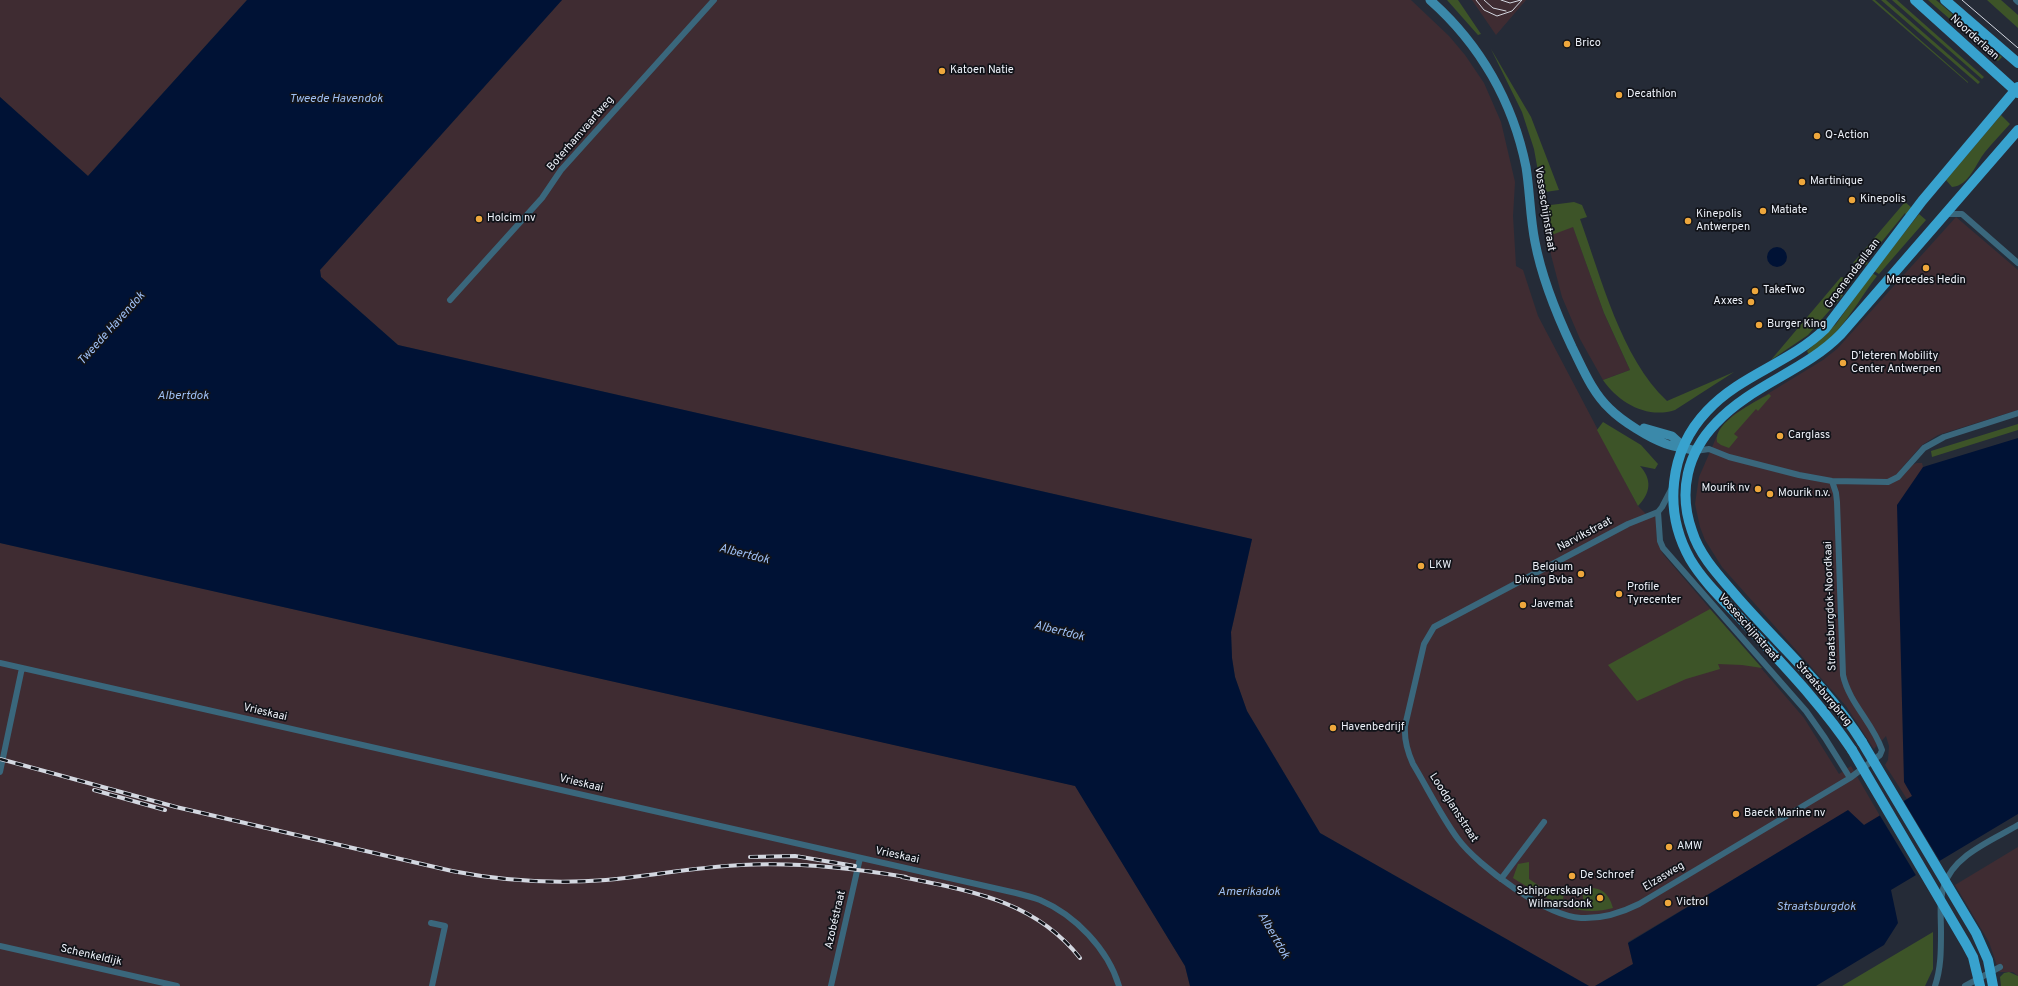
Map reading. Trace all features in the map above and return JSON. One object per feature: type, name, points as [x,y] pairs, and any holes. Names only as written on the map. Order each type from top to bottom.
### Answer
[{"type":"main road","name":"Noorderlaan","points":[[1915,0],[2017,91]]},
{"type":"main road","name":"Noorderlaan","points":[[1945,0],[2018,63]]},
{"type":"main road","name":"Groenendaallaan","points":[[1684,447],[1701,417],[1726,393],[1800,350],[1825,329],[1922,201],[2017,91]]},
{"type":"main road","points":[[1695,451],[1715,424],[1732,407],[1811,359],[1832,343],[2018,130]]},
{"type":"main road","name":"Straatsburgbrug","points":[[1684,447],[1676,469],[1672,488],[1675,520],[1690,558],[1698,571],[1824,710],[1852,750],[1966,944],[1973,957],[1980,986]]},
{"type":"main road","name":"Straatsburgbrug","points":[[1695,451],[1686,479],[1686,511],[1692,532],[1706,559],[1751,613],[1834,701],[1852,726],[1976,933],[1988,960],[1993,986]]},
{"type":"street","name":"Boterhamvaartweg","points":[[450,300],[542,198],[561,170],[714,0]]},
{"type":"street","name":"Vosseschijnstraat","points":[[1430,0],[1476,49],[1500,89],[1513,119],[1524,159],[1535,243],[1550,300],[1592,388],[1610,410],[1630,423],[1672,436],[1684,447],[1695,451],[1709,449],[1736,459],[1800,475],[1832,481],[1888,482],[1898,477],[1924,448],[1944,437],[2018,413]]},
{"type":"street","points":[[1944,214],[1962,214],[2018,263]]},
{"type":"street","name":"Straatsburgdok-Noordkaai","points":[[1832,481],[1837,502],[1843,675],[1849,693],[1879,741],[1882,750],[1880,755],[1870,764],[1850,778]]},
{"type":"street","points":[[1658,512],[1672,488]]},
{"type":"street","name":"Vosseschijnstraat","points":[[1658,512],[1660,541],[1663,548],[1815,722],[1850,778]]},
{"type":"street","name":"Narvikstraat","points":[[1424,644],[1434,627],[1448,619],[1628,524],[1658,512]]},
{"type":"street","name":"Loodglansstraat","points":[[1424,644],[1405,726],[1404,738],[1407,752],[1458,839],[1471,854],[1501,880],[1548,907],[1570,916],[1591,918],[1610,916]]},
{"type":"street","name":"Vrieskaai","points":[[0,663],[1016,893],[1040,900],[1070,919],[1094,941],[1108,961],[1119,986]]},
{"type":"street","points":[[0,772],[22,668]]},
{"type":"street","name":"Elzasweg","points":[[1610,916],[1639,904],[1850,778]]},
{"type":"street","points":[[1501,880],[1544,822]]},
{"type":"street","points":[[1935,986],[1940,972],[1942,896],[1946,879],[1959,862],[2018,825]]},
{"type":"street","name":"Azobéstraat","points":[[831,986],[860,858]]},
{"type":"street","points":[[432,923],[444,926],[432,986]]},
{"type":"street","name":"Schenkeldijk","points":[[0,946],[177,986]]},
{"type":"street","points":[[1965,986],[2000,967]]},
{"type":"shaded area","points":[[0,0],[247,0],[88,176],[0,97]]},
{"type":"shaded area","points":[[562,0],[1411,0],[1449,36],[1465,55],[1484,83],[1501,122],[1515,182],[1513,216],[1516,266],[1523,270],[1538,316],[1638,506],[1648,516],[1654,515],[1656,517],[1657,541],[1663,554],[1804,718],[1839,774],[1851,766],[1880,816],[1864,825],[1848,811],[1628,942],[1633,964],[1595,986],[1589,986],[1320,833],[1247,711],[1235,677],[1232,658],[1231,632],[1252,539],[398,345],[321,277],[320,270]]},
{"type":"shaded area","points":[[1472,0],[1526,0],[1496,35]]},
{"type":"shaded area","points":[[1565,204],[1604,313],[1630,370],[1603,380],[1580,339],[1562,297],[1550,251],[1543,206]]},
{"type":"shaded area","points":[[1956,217],[2018,270],[2018,410],[1938,435],[1922,445],[1900,470],[1917,463],[1922,463],[1923,467],[1926,466],[1912,796],[1907,799],[1885,765],[1888,760],[1889,746],[1886,736],[1874,749],[1846,706],[1722,567],[1705,540],[1700,527],[1695,504],[1699,477],[1720,429],[1733,415],[1823,360],[1837,349]]},
{"type":"shaded area","points":[[0,543],[1076,786],[1185,966],[1190,986],[0,986]]},
{"type":"shaded area","points":[[2018,847],[2018,976],[2013,972],[1999,972],[1989,942],[1955,885]]},
{"type":"green space","points":[[1447,0],[1458,0],[1481,34],[1478,35]]},
{"type":"green space","points":[[1872,0],[1875,0],[1968,83]]},
{"type":"green space","points":[[1881,0],[1886,0],[1980,82],[1978,84]]},
{"type":"green space","points":[[1892,0],[1897,0],[1984,77],[1982,79]]},
{"type":"green space","points":[[1928,0],[1936,0],[2002,57],[1998,61]]},
{"type":"green space","points":[[1987,0],[2001,0],[2018,15],[2018,28]]},
{"type":"green space","points":[[1491,49],[1531,117],[1559,190],[1545,192],[1541,188],[1534,149],[1522,112]]},
{"type":"green space","points":[[2001,115],[2010,124],[1985,152],[1968,178],[1958,186],[1952,187],[1946,180]]},
{"type":"green space","points":[[1574,202],[1582,205],[1587,217],[1580,219],[1614,316],[1625,340],[1637,363],[1651,383],[1667,401],[1734,372],[1675,410],[1665,412],[1644,411],[1625,402],[1617,396],[1603,380],[1630,370],[1604,313],[1573,227],[1549,236],[1543,206]]},
{"type":"green space","points":[[1905,202],[1912,208],[1906,215],[1905,213],[1866,261],[1868,263],[1866,265],[1853,263]]},
{"type":"green space","points":[[1919,214],[1926,220],[1879,274],[1874,271]]},
{"type":"green space","points":[[1872,273],[1877,276],[1853,311],[1831,338],[1809,355],[1807,351],[1836,324]]},
{"type":"green space","points":[[1841,277],[1851,279],[1841,292],[1843,295],[1808,335],[1771,360]]},
{"type":"green space","points":[[1769,394],[1771,396],[1758,411],[1756,409],[1734,434],[1738,437],[1729,448],[1717,442],[1721,427],[1728,420],[1745,407]]},
{"type":"green space","points":[[1603,422],[1641,445],[1658,464],[1655,469],[1640,466],[1647,476],[1648,491],[1638,506],[1597,430]]},
{"type":"green space","points":[[2018,424],[2018,430],[1932,457],[1931,451]]},
{"type":"green space","points":[[1710,609],[1762,668],[1718,664],[1720,669],[1686,679],[1637,701],[1608,665]]},
{"type":"green space","points":[[1529,862],[1529,879],[1541,887],[1565,888],[1563,899],[1583,904],[1583,888],[1599,889],[1609,898],[1613,908],[1599,911],[1585,911],[1548,899],[1513,878],[1518,864]]},
{"type":"green space","points":[[1933,932],[1933,969],[1925,986],[1842,986]]},
{"type":"green space","points":[[2009,972],[2018,976],[2018,986],[2001,986],[2000,977],[2004,973]]},
{"type":"water","name":"Albertdok","points":[[247,0],[562,0],[320,270],[321,277],[398,345],[1252,539],[1231,632],[1232,658],[1235,677],[1247,711],[1320,833],[1589,986],[1190,986],[1185,966],[1075,786],[0,543],[0,97],[88,176]]},
{"type":"water","points":[[1777,247],[1784,250],[1787,257],[1784,264],[1777,267],[1770,264],[1767,257],[1770,250]]},
{"type":"water","name":"Straatsburgdok","points":[[2018,438],[2018,814],[1891,890],[1898,923],[1884,945],[1816,986],[1595,986],[1633,964],[1628,943],[1848,810],[1864,825],[1912,796],[1904,782],[1897,505],[1923,467]]},
{"type":"pier","points":[[1903,800],[1941,863],[1917,877],[1879,814]]},
{"type":"tram line","points":[[1476,0],[1484,10],[1497,16],[1512,11],[1522,0]]},
{"type":"tram line","points":[[1484,0],[1493,8],[1506,11]]},
{"type":"tram line","points":[[1501,0],[1510,3],[1521,0]]},
{"type":"tram line","points":[[1962,0],[2018,48]]},
{"type":"railway","points":[[0,759],[176,807],[452,871],[490,877],[529,881],[567,882],[606,880],[707,868],[761,864],[824,866],[906,877]]},
{"type":"railway","points":[[94,790],[165,810]]},
{"type":"railway","points":[[750,857],[795,856],[855,866]]},
{"type":"railway","points":[[902,877],[976,893],[1021,911],[1042,923],[1062,938],[1080,958]]},
{"type":"place","name":"Brico","points":[[1567,44]]},
{"type":"place","name":"Katoen Natie","points":[[942,71]]},
{"type":"place","name":"Decathlon","points":[[1619,95]]},
{"type":"place","name":"Q-Action","points":[[1817,136]]},
{"type":"place","name":"Martinique","points":[[1802,182]]},
{"type":"place","name":"Kinepolis","points":[[1852,200]]},
{"type":"place","name":"Matiate","points":[[1763,211]]},
{"type":"place","name":"Holcim nv","points":[[479,219]]},
{"type":"place","name":"Kinepolis Antwerpen","points":[[1688,221]]},
{"type":"place","name":"Mercedes Hedin","points":[[1926,268]]},
{"type":"place","name":"TakeTwo","points":[[1755,291]]},
{"type":"place","name":"Axxes","points":[[1751,302]]},
{"type":"place","name":"Burger King","points":[[1759,325]]},
{"type":"place","name":"D’Ieteren Mobility Center Antwerpen","points":[[1843,363]]},
{"type":"place","name":"Carglass","points":[[1780,436]]},
{"type":"place","name":"Mourik nv","points":[[1758,489]]},
{"type":"place","name":"Mourik n.v.","points":[[1770,494]]},
{"type":"place","name":"LKW","points":[[1421,566]]},
{"type":"place","name":"Belgium Diving Bvba","points":[[1581,574]]},
{"type":"place","name":"Profile Tyrecenter","points":[[1619,594]]},
{"type":"place","name":"Javemat","points":[[1523,605]]},
{"type":"place","name":"Havenbedrijf","points":[[1333,728]]},
{"type":"place","name":"Baeck Marine nv","points":[[1736,814]]},
{"type":"place","name":"AMW","points":[[1669,847]]},
{"type":"place","name":"De Schroef","points":[[1572,876]]},
{"type":"place","name":"Schipperskapel Wilmarsdonk","points":[[1600,898]]},
{"type":"place","name":"Victrol","points":[[1668,903]]},
{"type":"water label","name":"Tweede Havendok","points":[[336,100]]},
{"type":"water label","name":"Tweede Havendok","points":[[112,329]]},
{"type":"water label","name":"Amerikadok","points":[[1249,893]]}]
